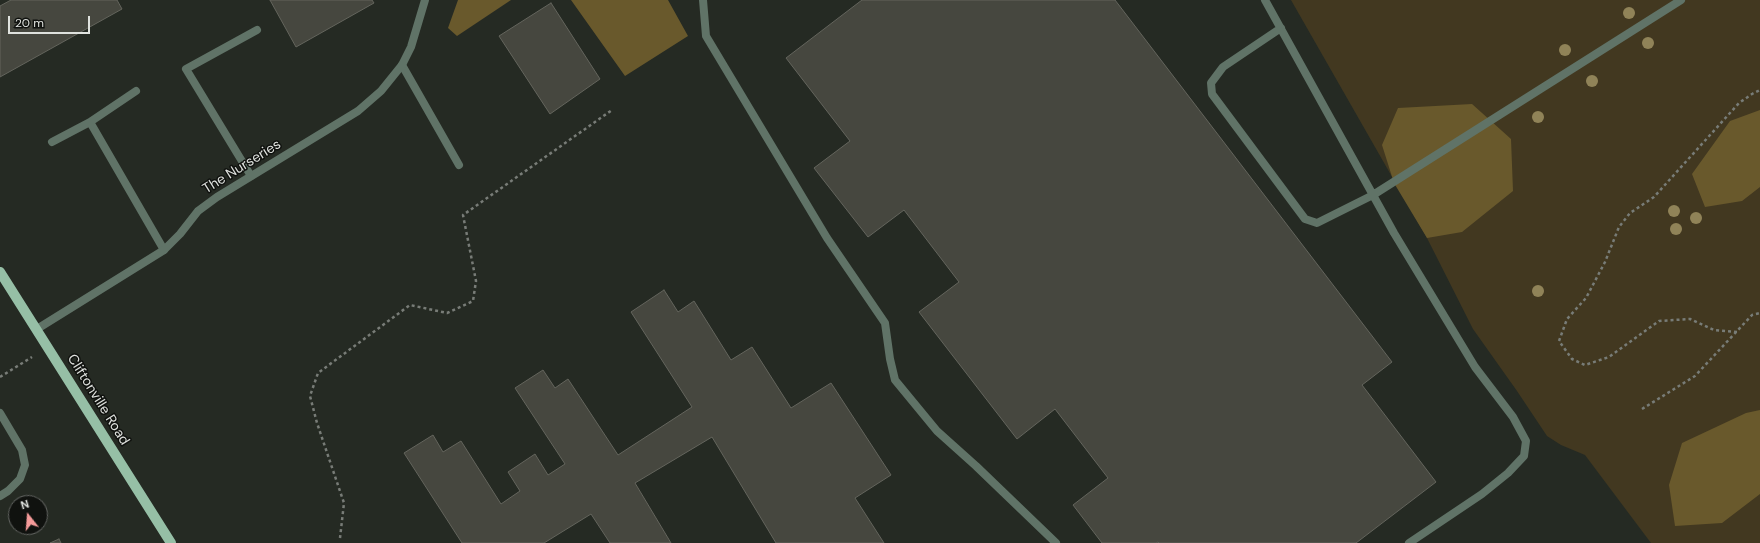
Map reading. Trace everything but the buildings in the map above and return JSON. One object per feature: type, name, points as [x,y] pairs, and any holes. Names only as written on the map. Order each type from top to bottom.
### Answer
[{"type":"main road","name":"Cliftonville Road","points":[[0,272],[48,346],[170,543]]},
{"type":"street","name":"The Nurseries","points":[[37,329],[164,250],[180,234],[198,211],[217,197],[358,111],[381,91],[402,65],[411,47],[425,0]]},
{"type":"street","points":[[703,0],[706,36],[828,238],[885,323],[890,359],[895,380],[937,431],[981,470],[1056,543]]},
{"type":"street","points":[[1266,0],[1373,196],[1475,366],[1513,417],[1526,441],[1524,456],[1508,473],[1482,494],[1409,543]]},
{"type":"street","points":[[1281,28],[1223,67],[1211,83],[1212,94],[1305,219],[1318,223],[1373,196],[1681,0]]},
{"type":"street","points":[[251,176],[186,70],[257,30]]},
{"type":"street","points":[[402,65],[459,165]]},
{"type":"street","points":[[52,142],[90,122],[136,92]]},
{"type":"street","points":[[90,122],[164,250]]},
{"type":"street","points":[[0,413],[22,450],[25,465],[20,479],[8,492],[0,496]]},
{"type":"path","points":[[1737,332],[1714,330],[1690,319],[1659,321],[1609,357],[1585,365],[1572,359],[1560,341],[1566,319],[1586,298],[1605,262],[1619,226],[1630,212],[1654,197],[1739,103],[1760,90]]},
{"type":"path","points":[[340,538],[344,503],[317,423],[310,396],[318,373],[410,305],[447,313],[473,301],[476,281],[463,215],[612,110]]},
{"type":"path","points":[[1642,409],[1696,376],[1752,316],[1760,313]]},
{"type":"path","points":[[0,377],[48,346]]},
{"type":"shaded area","points":[[458,0],[511,0],[457,36],[448,28]]},
{"type":"shaded area","points":[[571,0],[668,0],[688,36],[625,76]]},
{"type":"shaded area","points":[[1291,0],[1760,0],[1760,543],[1651,543],[1585,455],[1561,445],[1547,436],[1473,329],[1427,238]]},
{"type":"shaded area","points":[[1472,104],[1511,139],[1513,191],[1462,232],[1427,238],[1394,183],[1382,145],[1398,108]]},
{"type":"shaded area","points":[[1760,110],[1760,187],[1742,201],[1705,207],[1692,174],[1730,121]]},
{"type":"shaded area","points":[[1760,410],[1760,494],[1722,523],[1675,526],[1669,485],[1682,443],[1746,413]]}]
